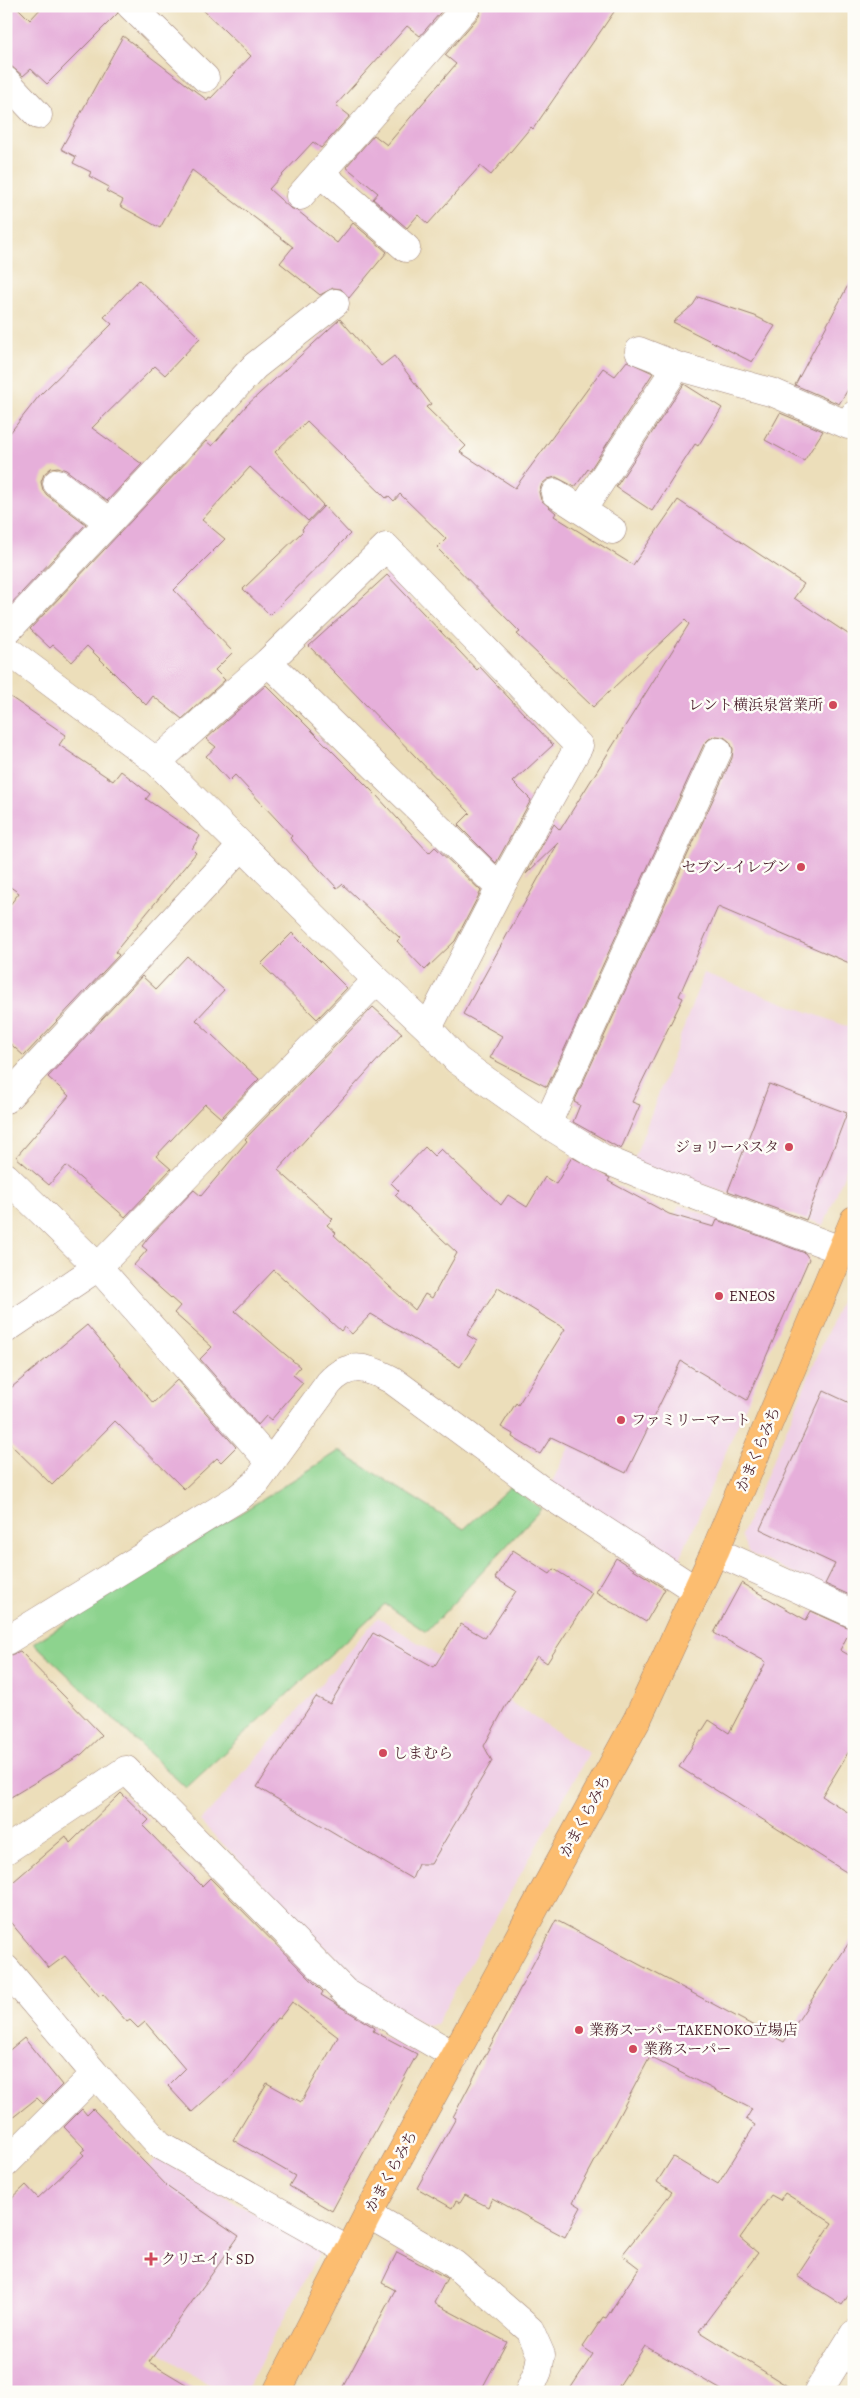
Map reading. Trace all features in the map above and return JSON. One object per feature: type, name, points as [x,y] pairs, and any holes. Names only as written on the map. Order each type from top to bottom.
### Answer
[{"type":"main road","name":"かまくらみち","points":[[277,2392],[368,2214],[637,1720],[715,1551],[854,1220]]},
{"type":"street","points":[[130,6],[205,78]]},
{"type":"street","points":[[300,196],[467,6]]},
{"type":"street","points":[[6,81],[38,115]]},
{"type":"street","points":[[320,173],[406,248]]},
{"type":"street","points":[[6,632],[255,366],[336,304]]},
{"type":"street","points":[[639,351],[677,366],[774,392],[848,425],[854,415]]},
{"type":"street","points":[[582,510],[677,366]]},
{"type":"street","points":[[57,483],[109,522]]},
{"type":"street","points":[[555,493],[612,530]]},
{"type":"street","points":[[158,762],[268,662],[386,547],[578,746],[500,888],[428,1028]]},
{"type":"street","points":[[6,649],[158,762],[377,980],[428,1028],[457,1060],[547,1124],[604,1159],[667,1185],[841,1250]]},
{"type":"street","points":[[268,662],[500,888]]},
{"type":"street","points":[[547,1124],[718,751]]},
{"type":"street","points":[[6,1099],[242,846]]},
{"type":"street","points":[[6,1329],[98,1267],[377,980]]},
{"type":"street","points":[[6,1177],[98,1267],[270,1462]]},
{"type":"street","points":[[6,1641],[238,1498],[256,1483],[338,1374],[346,1369],[362,1368],[379,1373],[392,1380],[540,1490],[697,1591]]},
{"type":"street","points":[[715,1551],[854,1614]]},
{"type":"street","points":[[6,1850],[126,1770],[345,1992],[455,2056]]},
{"type":"street","points":[[6,1970],[95,2074],[160,2146],[349,2251]]},
{"type":"street","points":[[6,2163],[95,2074]]},
{"type":"street","points":[[368,2214],[454,2264],[530,2330],[542,2355],[538,2371],[528,2392]]},
{"type":"street","points":[[818,2392],[851,2345]]},
{"type":"shaded area","points":[[704,973],[854,1029],[854,1150],[824,1225],[633,1162]]},
{"type":"shaded area","points":[[679,1205],[802,1249],[809,1259],[679,1561],[654,1556],[550,1486],[624,1334]]},
{"type":"shaded area","points":[[844,1293],[854,1298],[854,1600],[749,1553],[741,1536]]},
{"type":"shaded area","points":[[378,1617],[589,1753],[436,2024],[425,2025],[365,1987],[200,1821],[230,1789]]},
{"type":"shaded area","points":[[157,2158],[320,2251],[245,2392],[219,2392],[53,2282]]},
{"type":"green space","points":[[339,1451],[464,1529],[511,1486],[541,1509],[426,1632],[385,1604],[186,1788],[34,1643]]},
{"type":"building","points":[[6,6],[16,6],[30,20],[43,6],[116,6],[118,13],[47,84],[31,69],[23,76],[11,66],[6,66]]},
{"type":"building","points":[[199,6],[446,6],[420,36],[407,26],[336,105],[350,116],[321,148],[313,142],[269,189],[290,208],[298,211],[337,243],[353,223],[387,252],[349,298],[341,289],[333,288],[320,295],[280,263],[293,247],[192,170],[160,228],[120,206],[123,200],[106,191],[109,187],[89,176],[91,172],[73,163],[76,157],[61,149],[123,36],[207,100],[209,97],[211,98],[251,56]]},
{"type":"building","points":[[482,6],[618,6],[533,129],[531,127],[491,175],[480,166],[428,224],[418,215],[407,228],[373,199],[378,193],[346,167],[374,135],[387,145],[456,64],[445,55],[479,16]]},
{"type":"building","points":[[854,274],[854,380],[839,404],[795,385]]},
{"type":"building","points":[[139,280],[200,338],[165,375],[155,366],[92,428],[142,464],[107,501],[66,470],[58,467],[51,468],[44,474],[41,482],[43,490],[47,495],[86,524],[7,608],[6,438],[39,396],[112,324],[104,317]]},
{"type":"building","points":[[698,297],[755,316],[775,326],[752,362],[673,322],[693,305]]},
{"type":"building","points":[[340,319],[381,366],[394,356],[431,404],[426,407],[466,446],[460,452],[515,488],[603,368],[615,376],[627,361],[653,373],[590,470],[588,469],[575,487],[556,477],[548,479],[542,484],[539,492],[541,500],[556,513],[554,516],[633,565],[678,500],[804,584],[794,598],[854,638],[854,965],[718,907],[679,996],[683,998],[632,1102],[640,1105],[621,1149],[573,1122],[580,1105],[574,1102],[732,758],[733,749],[730,742],[724,737],[716,736],[704,744],[547,1087],[490,1058],[502,1036],[463,1014],[558,843],[526,874],[554,824],[560,830],[689,624],[685,620],[593,707],[517,634],[520,632],[437,548],[446,539],[400,494],[394,501],[389,496],[386,498],[307,421],[275,452],[323,505],[308,521],[250,467],[202,520],[225,539],[174,590],[233,652],[215,670],[225,680],[182,719],[153,696],[146,705],[87,646],[72,662],[53,645],[50,648],[30,629],[206,441],[212,446],[246,406]]},
{"type":"building","points":[[684,384],[722,408],[698,446],[695,444],[652,511],[616,487]]},
{"type":"building","points":[[780,413],[823,431],[804,461],[765,440]]},
{"type":"building","points":[[324,506],[350,534],[270,615],[243,589],[303,531],[302,529]]},
{"type":"building","points":[[387,575],[477,670],[480,667],[553,745],[513,782],[531,800],[496,863],[458,825],[470,813],[309,646]]},
{"type":"building","points":[[266,685],[377,796],[429,853],[435,847],[481,891],[455,941],[425,970],[397,941],[400,938],[342,884],[337,888],[235,775],[229,781],[206,756],[216,747],[206,739]]},
{"type":"building","points":[[6,694],[66,735],[59,745],[113,781],[121,771],[150,794],[146,799],[200,836],[192,849],[196,853],[115,952],[119,955],[24,1056],[6,1040],[6,910],[19,893],[6,884]]},
{"type":"building","points":[[292,933],[347,988],[317,1019],[261,964]]},
{"type":"building","points":[[187,956],[224,990],[196,1020],[259,1079],[221,1118],[205,1104],[156,1156],[171,1169],[125,1217],[66,1166],[49,1185],[16,1157],[69,1096],[48,1077],[142,976],[156,989]]},
{"type":"building","points":[[373,1007],[402,1033],[278,1170],[333,1219],[327,1225],[336,1233],[334,1235],[415,1310],[425,1294],[432,1298],[457,1253],[395,1195],[399,1191],[391,1183],[425,1147],[434,1156],[441,1149],[501,1205],[508,1195],[527,1207],[545,1177],[556,1184],[572,1157],[610,1178],[608,1181],[669,1214],[714,1227],[717,1220],[805,1253],[809,1259],[747,1400],[681,1361],[626,1473],[551,1437],[540,1454],[512,1437],[513,1434],[501,1427],[516,1403],[518,1405],[565,1329],[498,1288],[467,1335],[477,1341],[460,1367],[371,1314],[352,1334],[344,1327],[341,1331],[274,1270],[235,1311],[300,1367],[293,1375],[303,1383],[271,1420],[266,1416],[258,1425],[200,1359],[212,1347],[174,1313],[180,1306],[134,1265],[147,1250],[142,1246],[148,1238],[194,1190],[201,1196],[247,1141],[245,1139]]},
{"type":"building","name":"ジョリーパスタ","points":[[769,1084],[847,1113],[806,1220],[728,1191]]},
{"type":"building","points":[[87,1325],[153,1403],[177,1380],[236,1447],[221,1462],[217,1458],[184,1489],[115,1421],[52,1485],[6,1440],[6,1392]]},
{"type":"building","points":[[824,1391],[854,1405],[854,1597],[825,1584],[835,1564],[760,1529]]},
{"type":"building","name":"しまむら","points":[[513,1550],[550,1574],[554,1569],[592,1593],[547,1663],[537,1656],[505,1707],[484,1746],[492,1761],[431,1864],[418,1864],[412,1879],[257,1787],[316,1697],[330,1704],[373,1633],[434,1667],[461,1624],[485,1638],[516,1591],[495,1578]]},
{"type":"building","points":[[616,1558],[665,1589],[646,1622],[596,1592]]},
{"type":"building","points":[[741,1583],[806,1620],[811,1611],[851,1629],[840,1650],[854,1658],[854,1743],[822,1796],[854,1816],[854,1877],[679,1767],[709,1720],[729,1733],[766,1662],[714,1633]]},
{"type":"building","points":[[20,1651],[102,1735],[82,1754],[6,1800],[6,1657]]},
{"type":"building","points":[[121,1793],[149,1820],[143,1826],[202,1886],[210,1878],[323,1992],[321,1995],[375,2028],[373,2031],[417,2054],[332,2211],[289,2186],[295,2176],[233,2140],[267,2083],[301,2102],[338,2037],[292,2002],[279,2019],[277,2018],[231,2077],[192,2112],[168,2086],[185,2069],[145,2022],[138,2028],[130,2020],[127,2022],[103,1994],[100,1997],[65,1956],[49,1968],[6,1917],[6,1888],[66,1836],[70,1843]]},
{"type":"building","points":[[556,1920],[784,2042],[854,1935],[854,2287],[842,2305],[797,2276],[832,2223],[785,2193],[780,2200],[771,2195],[740,2238],[758,2253],[699,2331],[797,2392],[725,2392],[645,2346],[615,2392],[568,2392],[593,2354],[583,2347],[603,2317],[606,2318],[639,2268],[622,2255],[672,2192],[657,2182],[673,2157],[718,2184],[755,2125],[746,2119],[752,2109],[650,2057],[573,2202],[581,2207],[565,2237],[492,2198],[488,2207],[465,2195],[460,2203],[456,2201],[452,2208],[417,2188],[456,2118],[453,2117]]},
{"type":"building","points":[[24,2038],[62,2085],[43,2104],[37,2098],[6,2123],[6,2053]]},
{"type":"building","points":[[82,2109],[87,2115],[93,2109],[169,2188],[239,2236],[149,2362],[199,2392],[6,2392],[6,2204],[26,2185],[38,2198],[84,2155],[81,2152],[85,2149],[64,2127]]},
{"type":"building","points":[[397,2252],[447,2278],[434,2303],[507,2342],[480,2392],[340,2392],[395,2290],[382,2283]]},
{"type":"place","name":"レント横浜泉営業所","points":[[833,705]]},
{"type":"place","name":"セブン-イレブン","points":[[801,867]]},
{"type":"place","name":"ジョリーパスタ","points":[[789,1147]]},
{"type":"place","name":"ENEOS","points":[[719,1296]]},
{"type":"place","name":"ファミリーマート","points":[[621,1420]]},
{"type":"place","name":"しまむら","points":[[383,1753]]},
{"type":"place","name":"業務スーパーTAKENOKO立場店","points":[[579,2030]]},
{"type":"place","name":"業務スーパー","points":[[633,2049]]},
{"type":"place","name":"クリエイトSD","points":[[151,2259]]}]
